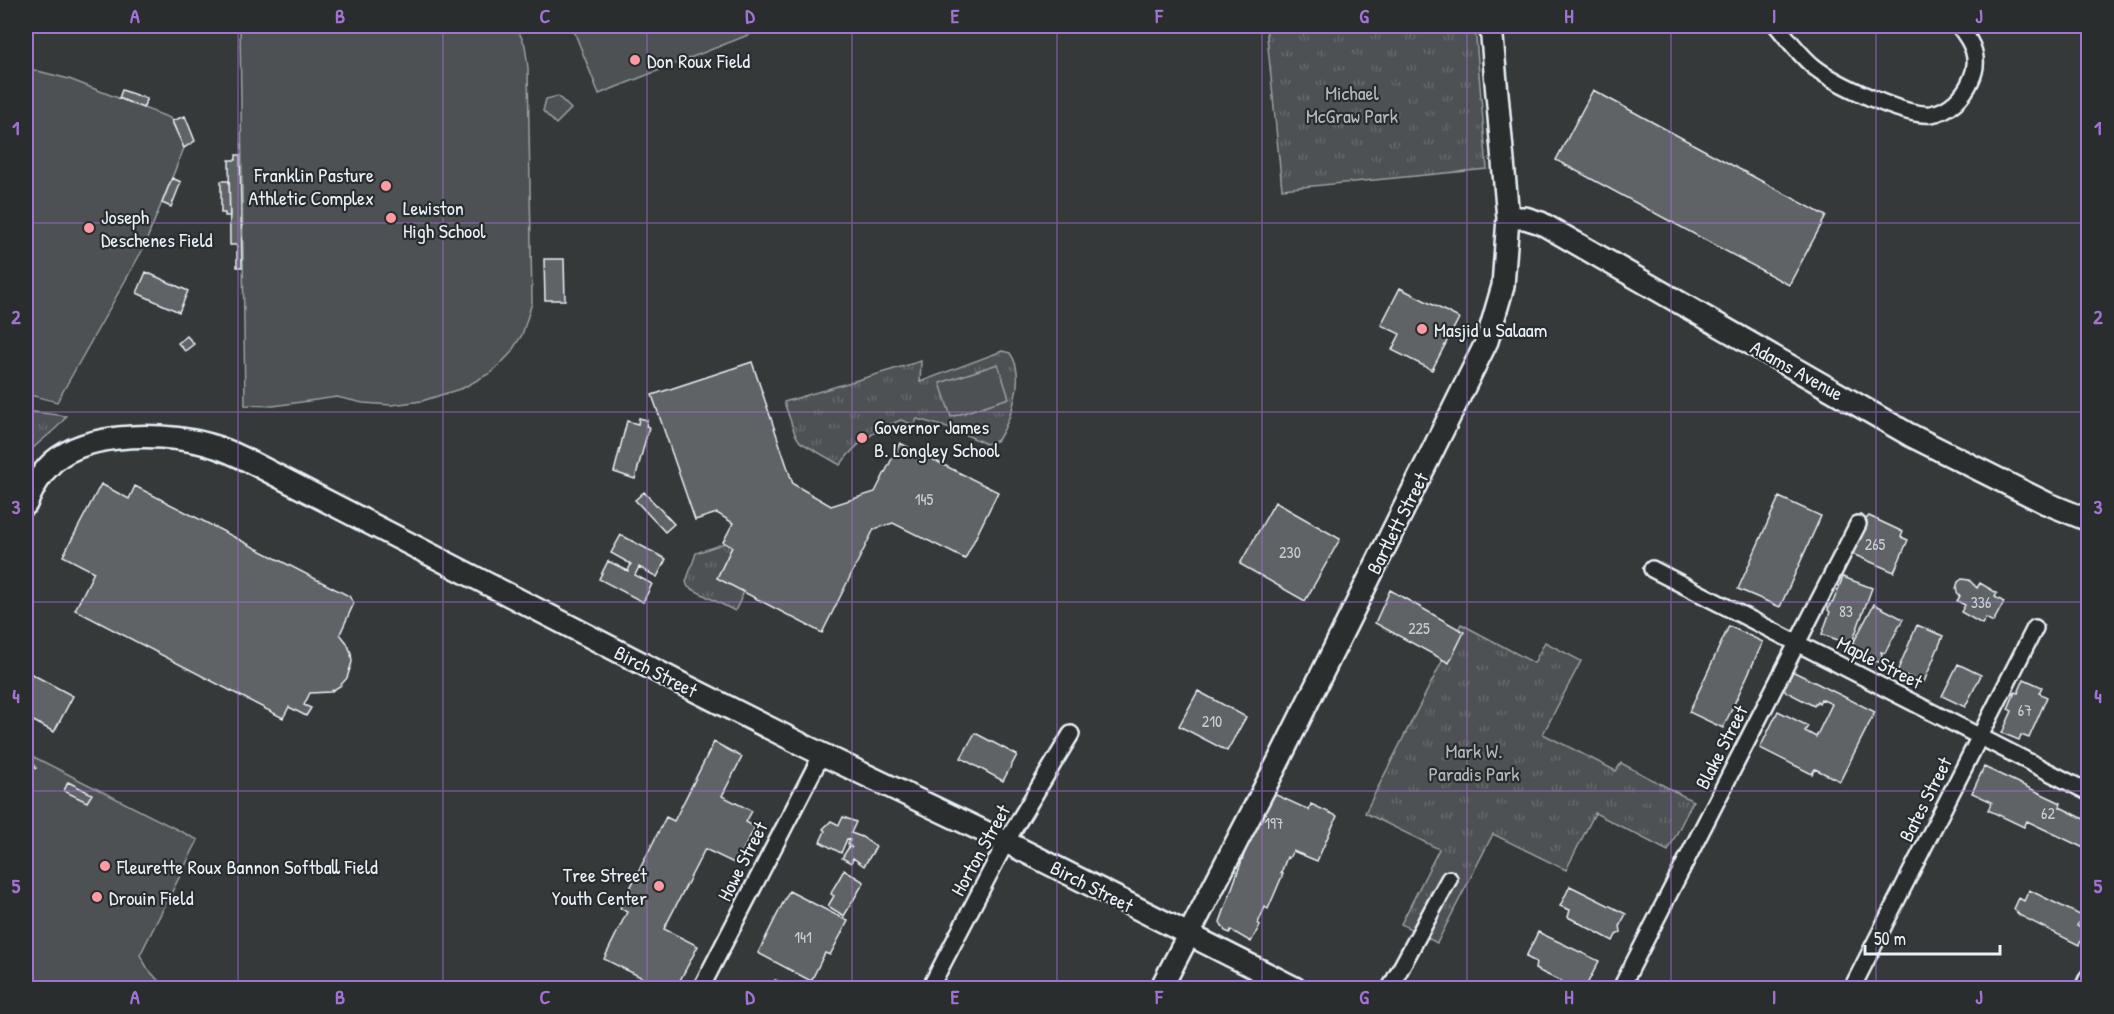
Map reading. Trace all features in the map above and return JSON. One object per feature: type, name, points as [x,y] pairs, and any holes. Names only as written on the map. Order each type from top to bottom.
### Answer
[{"type":"street","name":"Bartlett Street","points":[[1161,988],[1278,762],[1487,340],[1503,286],[1508,218],[1491,26]]},
{"type":"street","points":[[1776,26],[1813,66],[1835,81],[1856,92],[1905,110],[1929,114],[1939,112],[1953,104],[1968,87],[1973,76],[1975,53],[1969,38],[1959,26]]},
{"type":"street","name":"Adams Avenue","points":[[1508,218],[1525,218],[1540,224],[1910,435],[2046,503],[2088,520]]},
{"type":"street","name":"Birch Street","points":[[26,504],[39,477],[54,461],[72,449],[93,442],[145,436],[183,438],[216,447],[270,472],[822,754],[1006,842],[1296,988]]},
{"type":"street","name":"Blake Street","points":[[1621,988],[1858,524]]},
{"type":"street","name":"Maple Street","points":[[1652,569],[2088,792]]},
{"type":"street","name":"Bates Street","points":[[1852,988],[2035,628]]},
{"type":"street","name":"Horton Street","points":[[930,988],[1006,842],[1071,734]]},
{"type":"street","name":"Howe Street","points":[[701,988],[822,754]]},
{"type":"street","points":[[1390,988],[1449,879]]},
{"type":"street","points":[[2083,988],[2088,977]]},
{"type":"green space","name":"Franklin Pasture Athletic Complex","points":[[240,26],[516,26],[525,45],[528,68],[532,303],[522,335],[509,355],[492,372],[463,388],[422,401],[392,405],[363,403],[337,397],[273,406],[245,405]]},
{"type":"green space","name":"Don Roux Field","points":[[572,26],[771,26],[599,94]]},
{"type":"green space","name":"Michael McGraw Park","points":[[1266,26],[1475,26],[1487,169],[1282,189]]},
{"type":"green space","name":"Joseph Deschenes Field","points":[[26,68],[69,79],[170,118],[184,148],[143,249],[57,402],[26,394]]},
{"type":"green space","points":[[558,96],[571,109],[556,124],[543,111],[546,99]]},
{"type":"green space","points":[[1002,351],[1010,353],[1015,362],[1017,385],[1015,397],[1008,421],[998,440],[986,444],[926,421],[917,419],[914,425],[901,420],[867,438],[853,449],[840,465],[800,442],[784,402],[921,361],[920,382]]},
{"type":"green space","points":[[998,364],[1009,398],[951,417],[940,383]]},
{"type":"green space","points":[[26,411],[66,416],[59,426],[26,456]]},
{"type":"green space","points":[[725,543],[732,547],[717,578],[744,592],[735,611],[688,587],[686,582],[696,553]]},
{"type":"green space","name":"Mark W. Paradis Park","points":[[1461,624],[1534,663],[1545,642],[1581,661],[1543,734],[1616,771],[1621,763],[1693,801],[1668,851],[1595,813],[1566,870],[1493,834],[1437,943],[1401,924],[1439,849],[1365,813]]},
{"type":"green space","name":"Drouin Field","points":[[26,753],[198,840],[140,955],[148,969],[165,988],[26,988]]},
{"type":"building","points":[[122,90],[147,99],[143,108],[119,98]]},
{"type":"building","points":[[1593,90],[1826,216],[1789,285],[1556,160]]},
{"type":"building","points":[[185,116],[195,141],[184,148],[172,121]]},
{"type":"building","points":[[236,155],[240,155],[242,267],[237,267],[237,245],[230,245],[229,160],[236,160]]},
{"type":"building","points":[[172,178],[181,182],[171,207],[162,203]]},
{"type":"building","points":[[221,181],[229,181],[230,216],[221,213]]},
{"type":"building","points":[[544,259],[564,259],[565,300],[545,300]]},
{"type":"building","points":[[146,272],[188,291],[179,312],[137,293]]},
{"type":"building","name":"Masjid u Salaam","points":[[1400,288],[1459,318],[1432,370],[1392,350],[1400,334],[1381,325]]},
{"type":"building","points":[[187,336],[194,344],[185,351],[178,343]]},
{"type":"building","name":"Governor James B. Longley School","points":[[752,362],[793,484],[831,506],[875,492],[900,443],[998,492],[965,559],[893,523],[874,529],[822,633],[717,578],[732,547],[723,542],[733,523],[717,513],[695,520],[652,395]]},
{"type":"building","points":[[639,418],[647,420],[646,426],[649,427],[635,479],[614,472],[627,421],[638,424]]},
{"type":"building","points":[[101,484],[129,499],[135,486],[349,596],[354,603],[340,634],[351,653],[352,662],[347,678],[330,692],[310,693],[304,705],[311,708],[306,716],[289,707],[283,718],[75,610],[94,572],[63,556]]},
{"type":"building","points":[[644,492],[674,524],[665,532],[635,500]]},
{"type":"building","points":[[1779,497],[1821,516],[1780,607],[1738,589]]},
{"type":"building","points":[[1275,502],[1340,539],[1305,601],[1240,564]]},
{"type":"building","points":[[1857,515],[1866,519],[1869,516],[1903,532],[1901,537],[1908,540],[1894,572],[1841,549]]},
{"type":"building","points":[[621,535],[666,559],[657,577],[639,567],[635,575],[652,584],[643,602],[599,579],[608,561],[628,571],[631,564],[611,553]]},
{"type":"building","points":[[1843,577],[1872,588],[1851,645],[1822,634],[1830,612],[1828,610],[1830,604],[1833,602]]},
{"type":"building","points":[[1962,579],[1969,580],[1977,588],[1980,583],[1997,593],[1995,597],[2004,602],[1993,622],[1986,618],[1982,624],[1961,612],[1965,605],[1957,601],[1960,596],[1956,589],[1958,582]]},
{"type":"building","points":[[1390,590],[1464,632],[1449,663],[1375,623]]},
{"type":"building","points":[[1874,604],[1903,619],[1885,653],[1881,652],[1879,662],[1872,661],[1850,649]]},
{"type":"building","points":[[1917,625],[1943,636],[1924,682],[1920,684],[1897,672]]},
{"type":"building","points":[[1729,626],[1763,642],[1723,728],[1689,712]]},
{"type":"building","points":[[1958,664],[1981,675],[1965,707],[1942,696]]},
{"type":"building","points":[[1788,669],[1875,712],[1840,781],[1815,769],[1812,774],[1760,748],[1778,711],[1808,726],[1805,731],[1816,737],[1832,704],[1821,699],[1814,706],[1779,688]]},
{"type":"building","points":[[26,671],[73,696],[54,732],[26,717]]},
{"type":"building","points":[[2024,679],[2042,687],[2039,693],[2047,697],[2029,738],[2021,735],[2019,740],[2002,733],[2012,711],[2008,709],[2015,692],[2018,693]]},
{"type":"building","points":[[1198,691],[1246,717],[1227,751],[1179,726]]},
{"type":"building","points":[[975,733],[1017,755],[1003,781],[961,758]]},
{"type":"building","name":"Tree Street Youth Center","points":[[714,742],[742,757],[722,796],[752,811],[746,822],[755,827],[736,864],[705,849],[664,929],[698,946],[676,988],[663,988],[604,959],[627,912],[620,908],[666,817],[674,821]]},
{"type":"building","points":[[31,759],[36,768],[26,772],[26,761]]},
{"type":"building","points":[[1984,767],[2061,803],[2060,807],[2088,821],[2088,850],[2027,821],[2024,827],[1988,810],[1992,802],[1972,793]]},
{"type":"building","points":[[68,782],[92,794],[87,802],[64,791]]},
{"type":"building","points":[[1273,791],[1276,795],[1309,810],[1311,804],[1337,816],[1317,861],[1293,851],[1289,858],[1287,857],[1281,873],[1283,874],[1268,909],[1265,907],[1258,923],[1260,925],[1251,942],[1231,930],[1230,933],[1225,931],[1220,922],[1264,798]]},
{"type":"building","points":[[843,817],[856,822],[851,833],[862,837],[876,847],[864,866],[853,858],[851,863],[842,858],[849,847],[852,848],[848,844],[850,840],[847,839],[841,853],[820,842],[825,831],[823,829],[831,821],[839,825]]},
{"type":"building","points":[[844,870],[864,882],[844,916],[828,906],[834,896],[831,894],[833,889]]},
{"type":"building","points":[[1570,886],[1626,914],[1620,925],[1621,932],[1613,941],[1568,917],[1570,910],[1560,906]]},
{"type":"building","points":[[2029,890],[2082,916],[2077,926],[2086,930],[2079,945],[2019,915],[2014,909],[2019,898],[2024,901]]},
{"type":"building","points":[[789,891],[848,921],[830,955],[825,953],[811,981],[758,953]]},
{"type":"building","points":[[1538,932],[1599,961],[1585,988],[1575,988],[1535,969],[1536,962],[1526,957]]},
{"type":"building","points":[[775,980],[793,988],[771,988]]},
{"type":"place","name":"Don Roux Field","points":[[635,60]]},
{"type":"place","name":"Franklin Pasture Athletic Complex","points":[[386,186]]},
{"type":"place","name":"Lewiston High School","points":[[391,218]]},
{"type":"place","name":"Joseph Deschenes Field","points":[[89,228]]},
{"type":"place","name":"Masjid u Salaam","points":[[1422,329]]},
{"type":"place","name":"Governor James B. Longley School","points":[[862,438]]},
{"type":"place","name":"Fleurette Roux Bannon Softball Field","points":[[105,866]]},
{"type":"place","name":"Tree Street Youth Center","points":[[659,886]]},
{"type":"place","name":"Drouin Field","points":[[97,897]]}]
